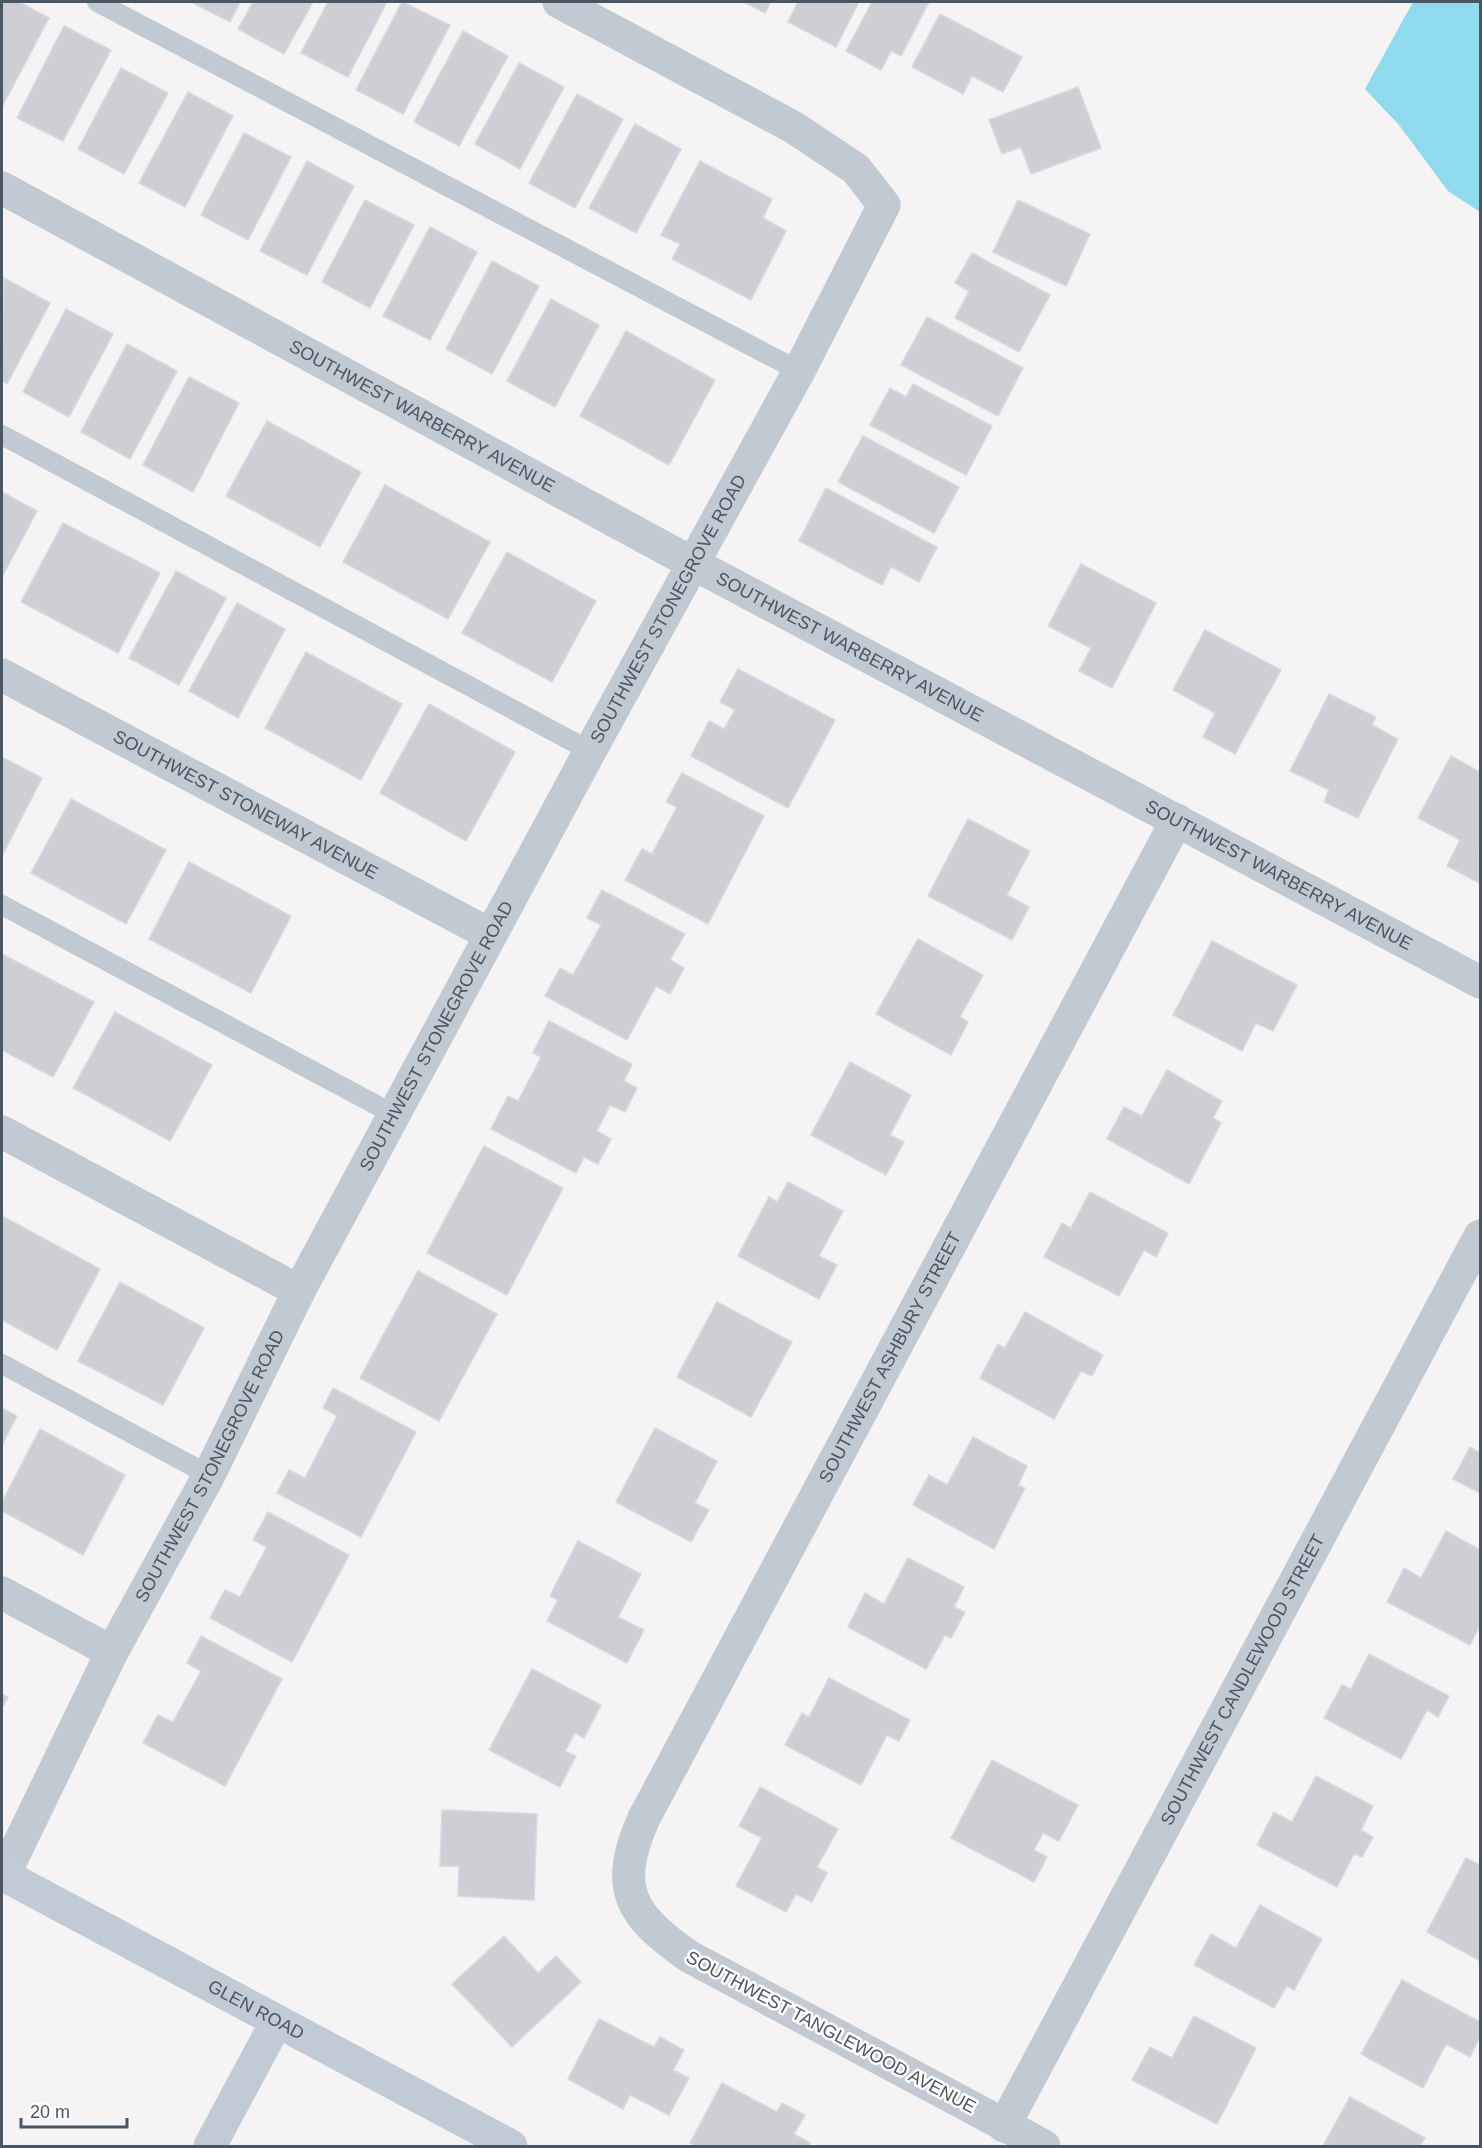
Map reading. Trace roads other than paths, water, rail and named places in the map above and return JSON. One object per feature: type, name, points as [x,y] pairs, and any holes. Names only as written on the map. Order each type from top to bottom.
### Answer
[{"type":"street","name":"SOUTHWEST STONEGROVE ROAD","points":[[3,1875],[112,1652],[209,1475],[299,1291],[590,751],[800,371],[884,205],[856,169],[792,127],[559,2]]},
{"type":"street","name":"SOUTHWEST WARBERRY AVENUE","points":[[2,188],[694,564],[1480,982]]},
{"type":"street","name":"SOUTHWEST STONEWAY AVENUE","points":[[2,675],[491,935]]},
{"type":"street","name":"SOUTHWEST ASHBURY STREET","points":[[632,1900],[628,1872],[633,1846],[644,1818],[1177,820]]},
{"type":"street","points":[[2,1132],[299,1291]]},
{"type":"street","name":"SOUTHWEST CANDLEWOOD STREET","points":[[1004,2126],[1480,1236]]},
{"type":"street","points":[[2,1593],[112,1652]]},
{"type":"street","name":"GLEN ROAD","points":[[3,1875],[511,2146]]},
{"type":"street","name":"SOUTHWEST TANGLEWOOD AVENUE","points":[[632,1900],[657,1934],[690,1957],[1044,2146]]},
{"type":"street","points":[[210,2146],[276,2021]]},
{"type":"lane","points":[[97,2],[800,371]]},
{"type":"lane","points":[[2,435],[590,751]]},
{"type":"lane","points":[[2,906],[394,1115]]},
{"type":"lane","points":[[2,1364],[209,1475]]},
{"type":"water","points":[[1413,2],[1480,2],[1480,212],[1448,191],[1399,125],[1365,89]]}]
